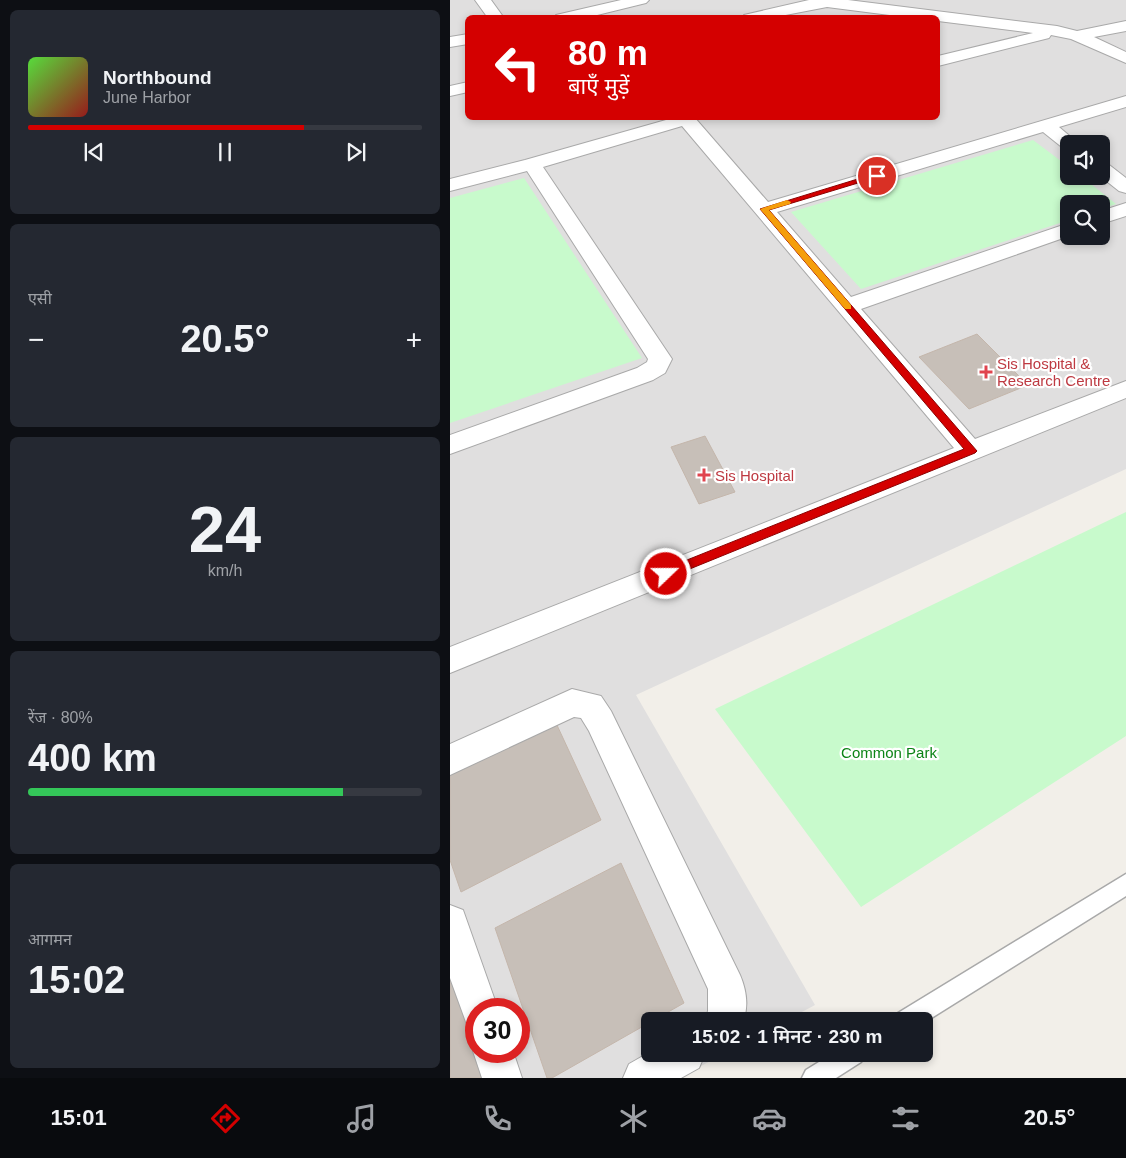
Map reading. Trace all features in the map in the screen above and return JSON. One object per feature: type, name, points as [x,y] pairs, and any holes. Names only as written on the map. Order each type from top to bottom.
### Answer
[{"type":"street","points":[[483,0],[494,15]]},
{"type":"street","points":[[562,14],[641,0]]},
{"type":"street","points":[[760,15],[827,2],[903,6],[1077,36],[1126,58]]},
{"type":"street","points":[[1077,36],[1126,26]]},
{"type":"street","points":[[940,61],[1057,32]]},
{"type":"street","points":[[450,91],[465,88]]},
{"type":"street","points":[[764,209],[1126,101]]},
{"type":"street","points":[[450,185],[532,164],[679,120]]},
{"type":"street","points":[[688,120],[971,451]]},
{"type":"street","points":[[1046,125],[1060,136]]},
{"type":"street","points":[[450,445],[645,374],[657,367],[660,359],[532,164]]},
{"type":"street","points":[[1110,174],[1126,186]]},
{"type":"street","points":[[1110,215],[1126,209]]},
{"type":"street","points":[[847,306],[1060,232]]},
{"type":"street","points":[[450,660],[1126,388]]},
{"type":"street","points":[[450,760],[572,703],[590,706],[600,721],[727,988],[727,1012]]},
{"type":"street","points":[[450,923],[475,998]]},
{"type":"street","points":[[643,1078],[671,1062]]},
{"type":"street","points":[[497,1063],[502,1078]]},
{"type":"lane","points":[[920,1012],[1126,884]]},
{"type":"lane","points":[[814,1078],[840,1062]]},
{"type":"shaded area","points":[[450,0],[1126,0],[1126,469],[636,695],[815,1005],[802,1012],[641,1012],[641,1062],[709,1062],[678,1078],[450,1078]]},
{"type":"green space","points":[[1033,140],[1060,160],[1060,185],[1092,185],[1105,195],[1060,195],[1060,223],[861,289],[791,212]]},
{"type":"green space","points":[[524,178],[642,358],[450,423],[450,198]]},
{"type":"green space","points":[[1110,199],[1116,204],[1110,206]]},
{"type":"green space","name":"Common Park","points":[[1126,512],[1126,736],[861,907],[715,709]]},
{"type":"building","points":[[977,334],[1028,385],[969,409],[919,357]]},
{"type":"building","points":[[705,436],[735,492],[699,504],[671,447]]},
{"type":"building","points":[[556,723],[601,820],[461,892],[450,860],[450,774]]},
{"type":"building","points":[[621,863],[684,1003],[668,1012],[641,1012],[641,1027],[552,1078],[547,1078],[530,1029],[530,998],[519,998],[495,928]]},
{"type":"building","points":[[450,946],[468,998],[465,998],[465,1063],[484,1063],[495,1078],[450,1078]]},
{"type":"slow traffic","points":[[787,202],[764,209],[848,307]]},
{"type":"place","name":"Sis Hospital & Research Centre","points":[[986,372]]},
{"type":"place","name":"Sis Hospital","points":[[704,475]]},
{"type":"route","points":[[666,574],[971,451],[764,209],[877,176]]}]
